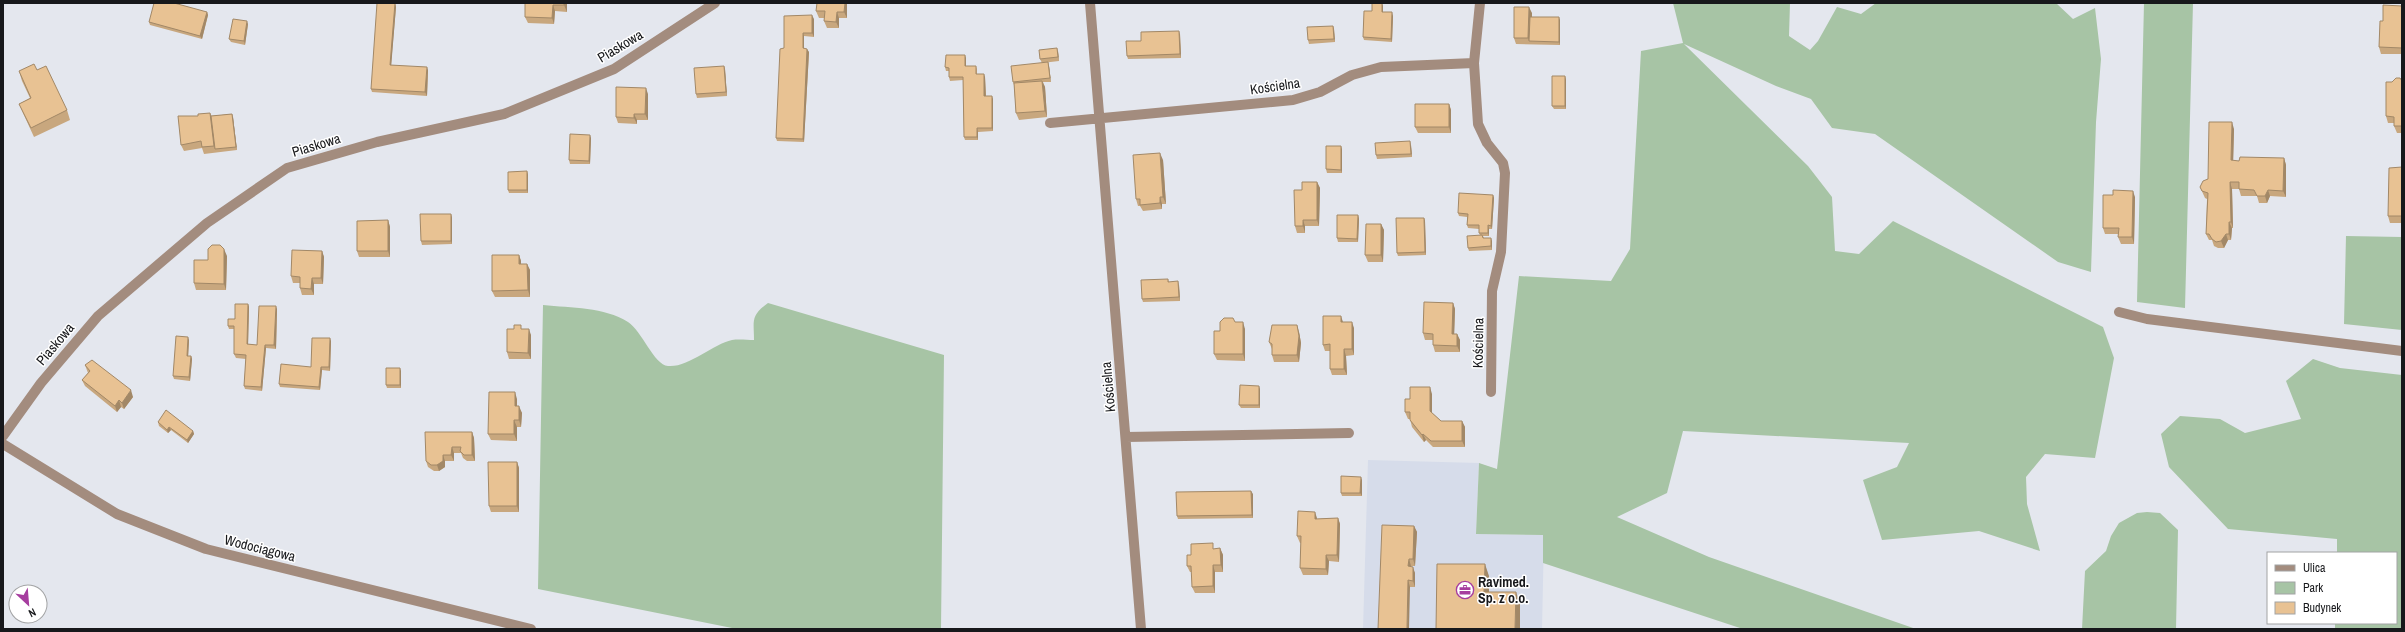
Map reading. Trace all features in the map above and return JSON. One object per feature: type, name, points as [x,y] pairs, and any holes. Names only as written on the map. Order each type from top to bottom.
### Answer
[{"type":"street","name":"Piaskowa","points":[[3,436],[41,383],[98,316],[207,223],[287,168],[378,142],[504,114],[614,69],[714,3]]},
{"type":"street","name":"Kościelna","points":[[1090,3],[1098,118],[1141,629]]},
{"type":"street","name":"Kościelna","points":[[1480,3],[1474,63],[1478,124],[1487,143],[1503,162],[1505,173],[1501,252],[1492,291],[1491,392]]},
{"type":"street","name":"Kościelna","points":[[1098,118],[1293,100],[1320,92],[1352,75],[1381,67],[1474,63]]},
{"type":"street","points":[[1050,123],[1098,118]]},
{"type":"street","points":[[2119,312],[2147,319],[2402,351]]},
{"type":"street","points":[[1126,437],[1349,433]]},
{"type":"street","name":"Wodociągowa","points":[[3,444],[117,514],[206,549],[531,629]]},
{"type":"shaded area","points":[[1368,460],[1479,463],[1476,534],[1544,535],[1542,629],[1363,629]]},
{"type":"green space","points":[[1673,3],[1790,3],[1789,36],[1810,50],[1818,41],[1837,7],[1861,14],[1876,3],[2056,3],[2073,19],[2095,8],[2101,59],[2096,122],[2091,272],[2058,262],[1875,134],[1832,128],[1811,99],[1776,86],[1684,44],[1808,166],[1832,197],[1835,251],[1859,254],[1893,221],[2103,327],[2114,358],[2095,458],[2045,454],[2026,477],[2027,504],[2040,551],[1979,531],[1882,540],[1863,480],[1897,467],[1909,443],[1683,431],[1667,493],[1617,517],[1709,557],[1916,629],[1743,629],[1543,563],[1543,535],[1476,534],[1479,463],[1497,469],[1519,276],[1611,281],[1630,249],[1641,51],[1683,43]]},
{"type":"green space","points":[[2144,3],[2193,3],[2185,308],[2137,302]]},
{"type":"green space","points":[[2346,236],[2402,237],[2402,330],[2344,324]]},
{"type":"green space","points":[[768,303],[944,355],[941,629],[737,629],[538,589],[543,305],[587,309],[609,313],[619,317],[633,326],[658,360],[668,366],[676,366],[692,360],[725,342],[732,340],[754,340],[754,319],[758,312]]},
{"type":"green space","points":[[2313,359],[2340,368],[2402,375],[2402,629],[2335,629],[2335,624],[2397,624],[2397,552],[2337,552],[2337,539],[2228,529],[2169,467],[2161,434],[2180,416],[2220,419],[2245,433],[2301,419],[2286,381]]},
{"type":"green space","points":[[2137,513],[2160,513],[2178,530],[2176,629],[2082,629],[2085,571],[2106,551],[2111,536],[2119,523]]},
{"type":"building","points":[[154,3],[174,3],[207,12],[200,36],[149,22]]},
{"type":"building","points":[[377,3],[395,3],[390,65],[427,67],[425,92],[371,89]]},
{"type":"building","points":[[525,3],[564,3],[564,5],[553,5],[552,18],[525,17]]},
{"type":"building","points":[[817,3],[845,3],[844,12],[837,12],[836,22],[824,21],[825,11],[816,11]]},
{"type":"building","points":[[1372,3],[1382,3],[1382,12],[1392,12],[1391,39],[1363,37],[1364,11],[1372,11]]},
{"type":"building","points":[[2383,5],[2402,6],[2402,48],[2379,47],[2380,21],[2383,21]]},
{"type":"building","points":[[1514,7],[1529,7],[1528,38],[1514,38]]},
{"type":"building","points":[[812,15],[812,33],[803,33],[803,48],[807,49],[803,139],[776,138],[780,49],[784,48],[784,16]]},
{"type":"building","points":[[1530,17],[1559,17],[1559,42],[1529,41]]},
{"type":"building","points":[[233,19],[247,21],[244,41],[229,39]]},
{"type":"building","points":[[1333,26],[1334,39],[1308,40],[1307,27]]},
{"type":"building","points":[[1179,31],[1180,54],[1127,56],[1126,41],[1141,41],[1141,32]]},
{"type":"building","points":[[1057,48],[1058,57],[1040,59],[1039,50]]},
{"type":"building","points":[[946,55],[965,55],[965,66],[976,66],[976,74],[984,74],[984,96],[992,96],[992,128],[977,128],[977,137],[964,137],[963,77],[949,77],[949,68],[945,67]]},
{"type":"building","points":[[1048,62],[1050,78],[1013,82],[1011,66]]},
{"type":"building","points":[[34,64],[37,70],[46,66],[67,110],[31,128],[19,104],[31,98],[19,71]]},
{"type":"building","points":[[724,66],[726,92],[696,94],[694,68]]},
{"type":"building","points":[[1552,76],[1565,76],[1565,106],[1552,106]]},
{"type":"building","points":[[2396,78],[2400,78],[2402,81],[2402,126],[2394,126],[2394,117],[2386,116],[2386,82],[2392,82]]},
{"type":"building","points":[[1042,81],[1045,111],[1016,113],[1014,83]]},
{"type":"building","points":[[616,87],[646,88],[645,114],[634,114],[634,118],[616,117]]},
{"type":"building","points":[[1415,104],[1449,104],[1449,127],[1415,127]]},
{"type":"building","points":[[210,113],[214,146],[202,147],[201,141],[181,145],[178,116],[198,116],[198,114]]},
{"type":"building","points":[[232,114],[236,147],[215,149],[211,116]]},
{"type":"building","points":[[2209,122],[2232,122],[2231,160],[2239,161],[2240,157],[2284,158],[2283,191],[2268,190],[2265,196],[2257,196],[2254,190],[2239,189],[2239,182],[2230,182],[2231,222],[2229,222],[2229,234],[2226,234],[2221,241],[2216,242],[2209,234],[2206,234],[2208,193],[2202,191],[2200,187],[2203,181],[2208,179]]},
{"type":"building","points":[[570,134],[590,135],[589,161],[569,160]]},
{"type":"building","points":[[1410,141],[1411,154],[1376,155],[1375,143]]},
{"type":"building","points":[[1326,146],[1341,146],[1341,170],[1326,169]]},
{"type":"building","points":[[1160,153],[1163,197],[1160,197],[1160,203],[1140,205],[1140,199],[1136,199],[1133,155]]},
{"type":"building","points":[[2402,167],[2402,216],[2388,216],[2389,168]]},
{"type":"building","points":[[527,171],[527,190],[508,190],[508,172]]},
{"type":"building","points":[[1302,182],[1317,182],[1317,220],[1303,220],[1303,226],[1295,226],[1294,190],[1302,190]]},
{"type":"building","points":[[2113,190],[2133,191],[2132,237],[2118,237],[2119,228],[2103,228],[2103,195],[2113,195]]},
{"type":"building","points":[[1459,193],[1493,195],[1491,226],[1488,225],[1488,233],[1479,233],[1479,225],[1467,225],[1468,214],[1458,213]]},
{"type":"building","points":[[420,214],[451,214],[451,241],[421,241]]},
{"type":"building","points":[[1337,215],[1358,215],[1357,239],[1337,238]]},
{"type":"building","points":[[1396,218],[1424,218],[1425,252],[1397,253]]},
{"type":"building","points":[[388,220],[388,251],[357,251],[357,221]]},
{"type":"building","points":[[1366,224],[1381,224],[1381,255],[1365,255]]},
{"type":"building","points":[[1482,235],[1483,238],[1491,238],[1491,246],[1468,248],[1467,236]]},
{"type":"building","points":[[212,245],[220,245],[224,249],[224,284],[194,283],[194,260],[208,260],[208,249]]},
{"type":"building","points":[[292,250],[322,251],[321,278],[312,278],[311,289],[300,288],[300,277],[291,276]]},
{"type":"building","points":[[492,255],[519,255],[519,264],[527,264],[528,290],[492,291]]},
{"type":"building","points":[[1168,279],[1168,282],[1178,281],[1179,297],[1142,299],[1141,280]]},
{"type":"building","points":[[1424,302],[1453,303],[1452,334],[1457,334],[1457,346],[1433,345],[1433,334],[1423,333]]},
{"type":"building","points":[[235,304],[248,304],[247,344],[257,345],[259,306],[276,306],[274,345],[265,345],[261,387],[244,386],[246,355],[234,354],[234,326],[228,326],[228,319],[235,319]]},
{"type":"building","points":[[1323,316],[1341,316],[1341,322],[1352,322],[1352,349],[1344,349],[1344,369],[1330,369],[1330,344],[1323,345]]},
{"type":"building","points":[[1224,318],[1233,318],[1235,322],[1243,322],[1243,354],[1214,354],[1214,331],[1220,331],[1220,322]]},
{"type":"building","points":[[514,325],[521,325],[521,329],[529,329],[528,353],[507,352],[507,329],[514,329]]},
{"type":"building","points":[[1272,325],[1297,325],[1299,336],[1297,355],[1272,355],[1272,344],[1269,342]]},
{"type":"building","points":[[176,336],[188,337],[187,356],[191,356],[189,377],[173,376]]},
{"type":"building","points":[[312,338],[330,338],[329,367],[321,367],[319,387],[279,384],[281,364],[311,367]]},
{"type":"building","points":[[92,360],[131,390],[122,403],[119,400],[115,406],[82,380],[90,371],[85,365]]},
{"type":"building","points":[[386,368],[400,368],[400,385],[386,385]]},
{"type":"building","points":[[1240,385],[1259,386],[1259,405],[1239,405]]},
{"type":"building","points":[[1410,387],[1430,387],[1430,411],[1441,421],[1462,421],[1462,441],[1431,441],[1423,434],[1422,435],[1410,420],[1410,412],[1405,412],[1405,399],[1410,399]]},
{"type":"building","points":[[489,392],[515,392],[515,406],[519,406],[519,420],[514,420],[514,434],[488,434]]},
{"type":"building","points":[[166,410],[193,431],[187,440],[169,427],[167,430],[158,422]]},
{"type":"building","points":[[425,432],[472,432],[472,455],[464,455],[460,451],[461,447],[452,447],[451,455],[443,455],[443,461],[437,465],[431,465],[426,461]]},
{"type":"building","points":[[488,462],[517,462],[517,506],[489,506]]},
{"type":"building","points":[[1341,476],[1361,477],[1360,493],[1341,493]]},
{"type":"building","points":[[1251,491],[1252,515],[1177,516],[1176,492]]},
{"type":"building","points":[[1298,511],[1315,512],[1315,519],[1338,518],[1337,555],[1326,555],[1326,569],[1300,568],[1301,536],[1297,536]]},
{"type":"building","points":[[1382,525],[1414,526],[1413,559],[1409,559],[1408,566],[1413,567],[1413,581],[1408,580],[1407,629],[1378,629]]},
{"type":"building","points":[[1213,543],[1213,549],[1220,548],[1221,565],[1213,565],[1213,586],[1192,587],[1191,566],[1187,566],[1187,555],[1191,555],[1191,544]]},
{"type":"building","name":"Ravimed. Sp. z o.o.","points":[[1437,564],[1485,564],[1484,592],[1516,592],[1515,629],[1436,629]]},
{"type":"place","name":"Ravimed. Sp. z o.o.","points":[[1465,590]]}]
